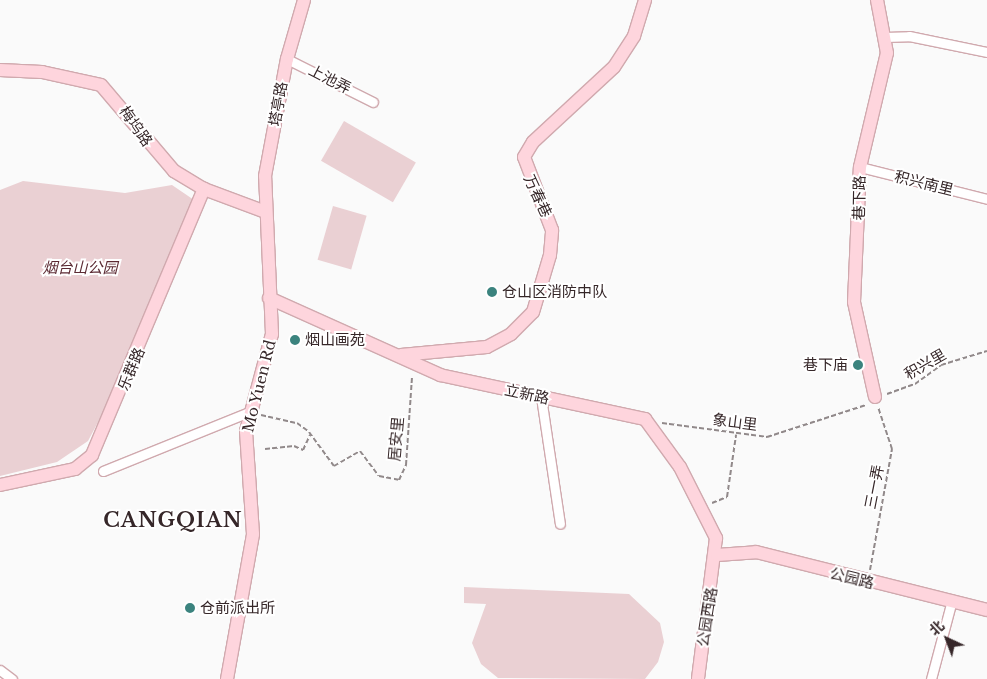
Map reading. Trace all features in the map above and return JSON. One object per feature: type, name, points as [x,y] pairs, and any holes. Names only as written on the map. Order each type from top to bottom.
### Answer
[{"type":"street","name":"塔亭路","points":[[263,211],[265,176],[287,59],[304,0]]},
{"type":"street","name":"万春巷","points":[[393,354],[449,354],[486,346],[512,334],[530,317],[542,290],[552,230],[524,157],[533,142],[614,67],[634,36],[645,0]]},
{"type":"street","name":"巷下路","points":[[875,397],[854,302],[860,167],[887,53],[876,0]]},
{"type":"street","points":[[884,37],[909,36],[987,52]]},
{"type":"street","name":"上池弄","points":[[287,59],[373,102]]},
{"type":"street","name":"梅坞路","points":[[0,70],[42,72],[101,85],[117,98],[161,160],[204,189],[263,211]]},
{"type":"street","name":"积兴南里","points":[[860,167],[987,199]]},
{"type":"street","name":"乐群路","points":[[0,485],[75,469],[92,455],[204,189]]},
{"type":"street","name":"Mo Yuen Rd","points":[[227,679],[253,534],[246,441],[249,412],[271,342],[263,211]]},
{"type":"street","name":"立新路","points":[[269,298],[453,379],[645,419]]},
{"type":"street","points":[[541,397],[560,524]]},
{"type":"street","points":[[103,471],[249,412]]},
{"type":"street","points":[[645,419],[703,507],[716,538],[717,556]]},
{"type":"street","name":"公园路","points":[[717,556],[756,552],[868,583],[952,600],[987,610]]},
{"type":"street","name":"公园西路","points":[[698,679],[717,556]]},
{"type":"street","points":[[931,679],[952,600]]},
{"type":"street","points":[[0,670],[12,679]]},
{"type":"path","name":"积兴里","points":[[875,397],[916,384],[941,365],[987,352]]},
{"type":"path","name":"居安里","points":[[309,432],[334,466],[360,450],[379,476],[400,480],[406,466],[413,363]]},
{"type":"path","name":"象山里","points":[[645,419],[736,435],[779,435],[844,415],[875,397]]},
{"type":"path","name":"三一弄","points":[[868,583],[892,449],[875,397]]},
{"type":"path","points":[[249,412],[297,423],[309,432],[311,440],[303,450],[294,446],[265,449]]},
{"type":"path","points":[[703,507],[727,497],[736,435]]},
{"type":"green space","points":[[344,121],[416,162],[393,202],[321,161]]},
{"type":"green space","name":"烟台山公园","points":[[23,181],[125,193],[172,185],[194,200],[122,377],[88,441],[57,462],[0,476],[0,190]]},
{"type":"green space","points":[[333,206],[367,216],[351,269],[318,260]]},
{"type":"green space","points":[[464,587],[629,594],[660,623],[664,642],[658,662],[645,679],[498,678],[481,664],[472,643],[486,604],[464,603]]},
{"type":"place","name":"仓山区消防中队","points":[[492,292]]},
{"type":"place","name":"烟山画苑","points":[[295,340]]},
{"type":"place","name":"巷下庙","points":[[858,365]]},
{"type":"place","name":"仓前派出所","points":[[190,608]]},
{"type":"district","name":"CANGQIAN","points":[[173,520]]}]
